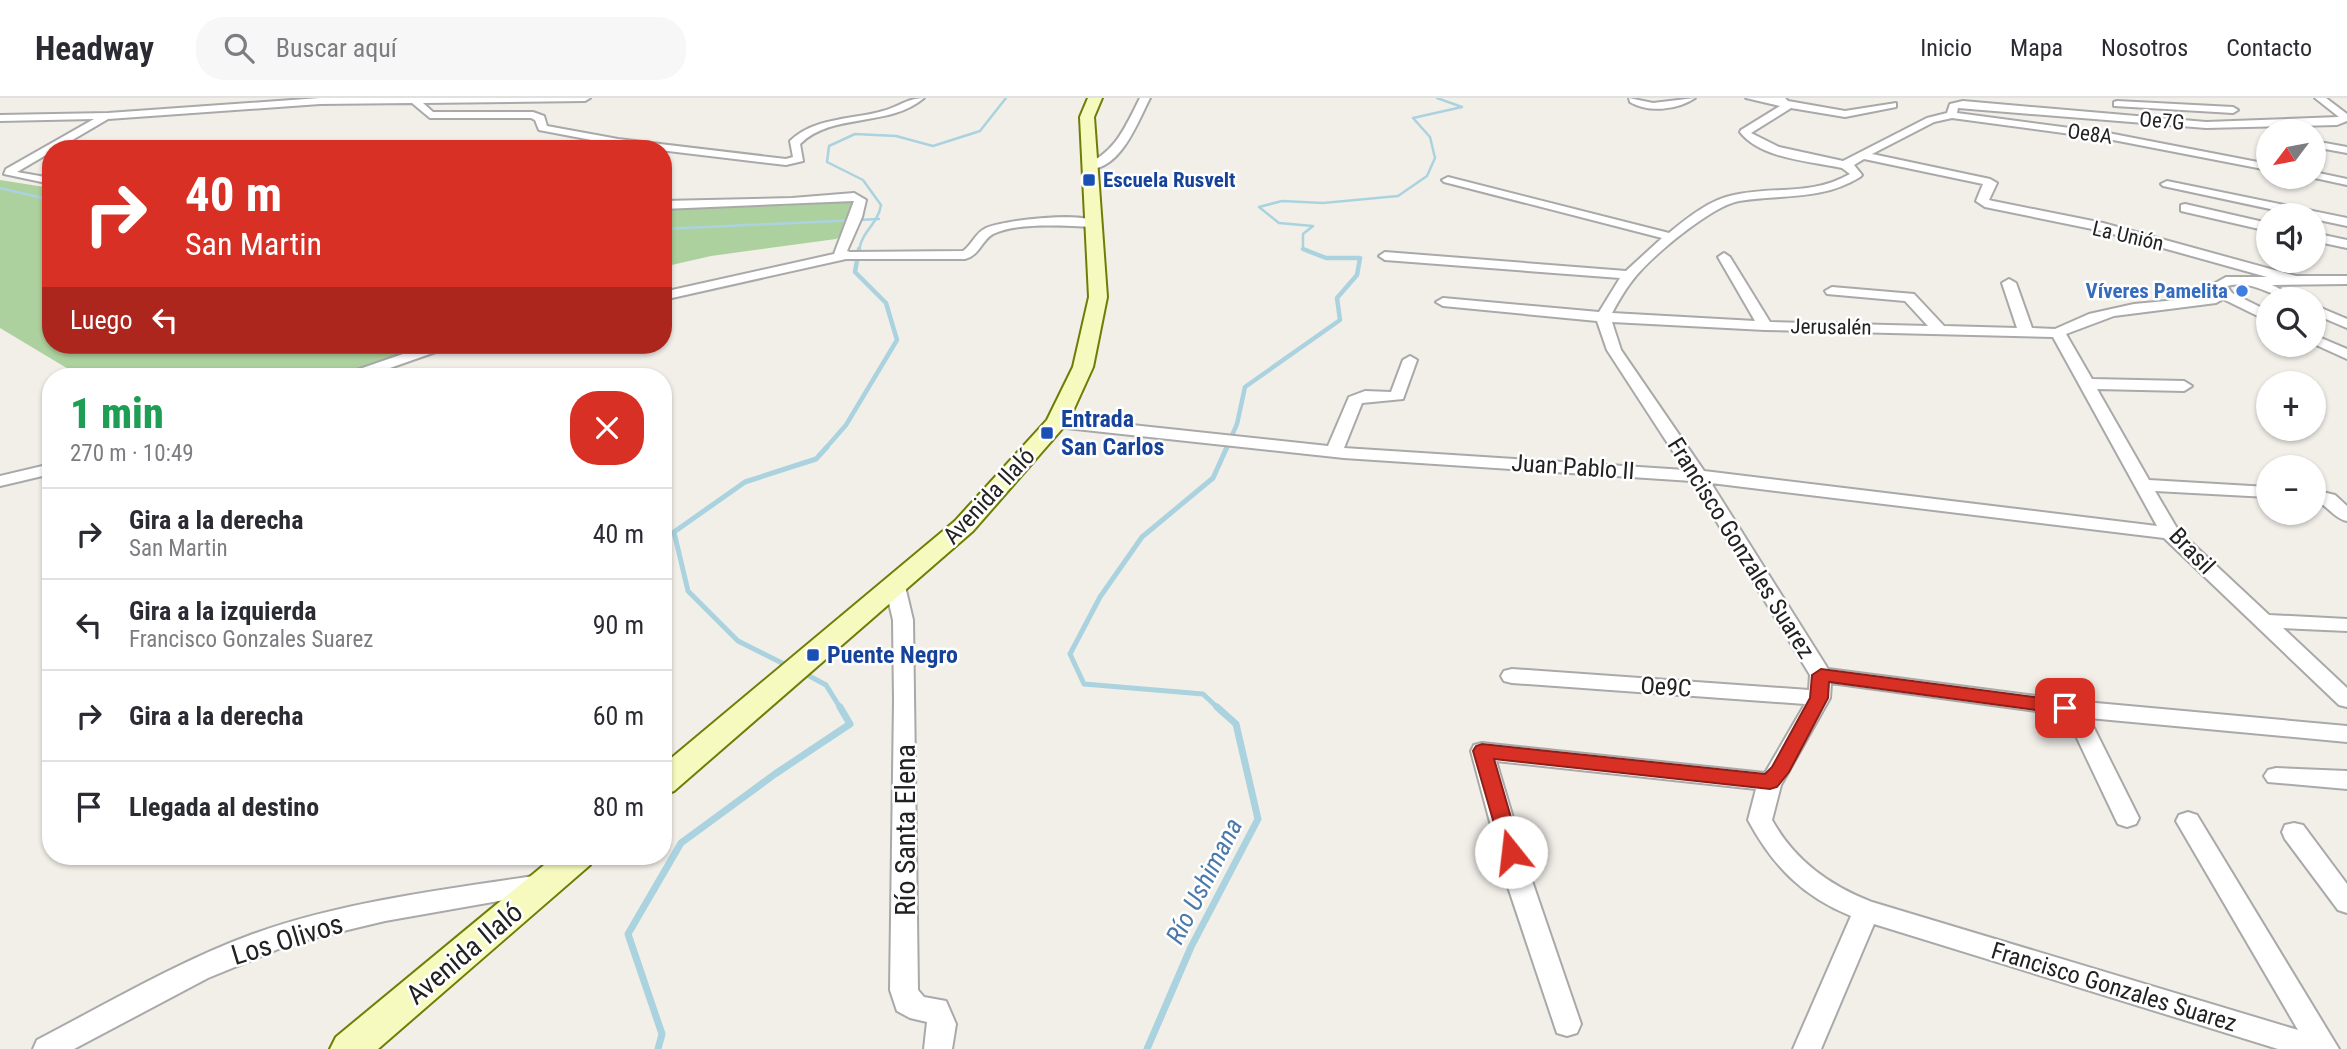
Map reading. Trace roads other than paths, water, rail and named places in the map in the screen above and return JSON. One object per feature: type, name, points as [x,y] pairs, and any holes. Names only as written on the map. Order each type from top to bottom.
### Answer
[{"type":"main road","name":"Avenida Ilaló","points":[[672,775],[964,526],[1058,422],[1083,368],[1098,296],[1087,117],[1095,98]]},
{"type":"main road","name":"Avenida Ilaló","points":[[350,1049],[567,865]]},
{"type":"street","points":[[211,108],[224,98]]},
{"type":"street","points":[[0,118],[108,116],[322,100],[585,98]]},
{"type":"street","points":[[672,148],[786,162],[799,159],[794,143],[798,137],[830,125],[895,111],[919,98]]},
{"type":"street","points":[[1088,167],[1104,161],[1115,148],[1133,126],[1139,108],[1146,98]]},
{"type":"street","points":[[1633,100],[1642,105],[1658,106],[1690,98]]},
{"type":"street","points":[[1751,98],[1784,101],[1850,114],[1893,105]]},
{"type":"street","points":[[2101,103],[2119,101],[2236,110],[2201,98]]},
{"type":"street","name":"Oe7G","points":[[2320,98],[2347,118],[2326,122]]},
{"type":"street","points":[[412,99],[430,115],[533,115],[540,118],[543,128],[606,140]]},
{"type":"street","points":[[1603,317],[1629,275],[1671,237],[1725,201],[1816,192],[1836,186],[1856,175],[1852,169],[1845,166],[1767,147],[1747,137],[1745,132],[1784,101]]},
{"type":"street","points":[[2057,101],[2079,102]]},
{"type":"street","name":"Oe7G","points":[[1952,115],[1953,106],[1963,104],[2206,125],[2256,124]]},
{"type":"street","points":[[2251,113],[2274,119]]},
{"type":"street","points":[[1845,166],[1931,120],[1952,115]]},
{"type":"street","name":"Oe8A","points":[[1952,115],[2108,136],[2256,165]]},
{"type":"street","points":[[65,140],[108,116]]},
{"type":"street","points":[[2206,125],[2256,134]]},
{"type":"street","points":[[2326,146],[2347,150]]},
{"type":"street","points":[[42,153],[10,171],[10,174],[42,179]]},
{"type":"street","name":"La Unión","points":[[1862,155],[1986,181],[1990,183],[1982,201],[1989,204],[2103,227],[2298,281]]},
{"type":"street","points":[[2326,178],[2347,182]]},
{"type":"street","points":[[1448,180],[1671,237]]},
{"type":"street","points":[[2167,184],[2347,222]]},
{"type":"street","points":[[672,205],[792,202],[854,197],[860,200],[859,210],[840,253],[845,256]]},
{"type":"street","points":[[2185,208],[2256,223]]},
{"type":"street","points":[[672,294],[845,256],[965,255],[975,249],[984,234],[996,229],[1039,224],[1093,223]]},
{"type":"street","points":[[2326,240],[2347,244]]},
{"type":"street","points":[[1385,256],[1629,275]]},
{"type":"street","points":[[1724,257],[1765,326]]},
{"type":"street","points":[[2256,311],[2227,296],[2218,285],[2226,281],[2347,280]]},
{"type":"street","points":[[2254,281],[2267,287]]},
{"type":"street","points":[[2009,283],[2026,332]]},
{"type":"street","points":[[1832,291],[1909,297],[1938,329]]},
{"type":"street","points":[[2058,333],[2123,310],[2216,299]]},
{"type":"street","name":"Jerusalén","points":[[1443,302],[1603,317],[1765,326],[2058,333]]},
{"type":"street","points":[[2326,314],[2347,324]]},
{"type":"street","name":"Francisco Gonzales Suarez","points":[[1603,317],[1614,350],[1698,477],[1821,675],[1819,698],[1779,772],[1770,782],[1760,820],[1773,846],[1806,879],[1835,899],[1866,911],[2322,1049]]},
{"type":"street","name":"Brasil","points":[[2058,333],[2170,533],[2347,700]]},
{"type":"street","points":[[2326,345],[2347,355]]},
{"type":"street","points":[[376,368],[416,354]]},
{"type":"street","points":[[1334,452],[1355,400],[1364,396],[1397,396],[1410,360]]},
{"type":"street","points":[[2086,384],[2184,386]]},
{"type":"street","name":"Juan Pablo II","points":[[1058,422],[1238,444],[1698,477],[2170,533]]},
{"type":"street","points":[[0,481],[42,471]]},
{"type":"street","points":[[2143,485],[2256,491]]},
{"type":"street","points":[[2326,498],[2347,516]]},
{"type":"street","name":"Río Santa Elena","points":[[895,586],[903,620],[905,701],[904,990],[907,1002],[920,1009],[936,1010],[942,1020],[943,1030],[938,1049]]},
{"type":"street","points":[[2264,621],[2347,625]]},
{"type":"street","points":[[1821,675],[2074,709],[2347,734]]},
{"type":"street","name":"Oe9C","points":[[1512,676],[1819,698]]},
{"type":"street","points":[[2074,709],[2127,818]]},
{"type":"street","points":[[1567,1024],[1518,878],[1482,751],[1770,782]]},
{"type":"street","points":[[2276,776],[2347,780]]},
{"type":"street","points":[[2188,821],[2322,1049]]},
{"type":"street","points":[[2294,832],[2347,903]]},
{"type":"street","name":"Los Olivos","points":[[47,1049],[222,959],[293,932],[424,904],[545,884]]},
{"type":"street","points":[[1807,1049],[1866,911]]},
{"type":"waterway","points":[[876,219],[881,205],[863,180],[827,162],[829,146],[855,134],[896,136],[933,146],[980,131],[1006,98]]},
{"type":"waterway","name":"Río Ushimana","points":[[1303,249],[1303,234],[1313,226],[1279,223],[1259,207],[1282,201],[1323,203],[1398,196],[1427,176],[1435,158],[1430,137],[1413,118],[1462,107],[1437,98]]},
{"type":"waterway","points":[[0,188],[42,198]]},
{"type":"waterway","points":[[672,229],[876,219]]},
{"type":"waterway","points":[[859,250],[863,238],[876,219]]},
{"type":"waterway","points":[[825,449],[846,425],[897,340],[886,303],[855,272],[859,249]]},
{"type":"waterway","name":"Río Ushimana","points":[[1226,449],[1237,424],[1245,387],[1340,320],[1337,298],[1357,275],[1360,258],[1326,258],[1303,249]]},
{"type":"waterway","points":[[790,667],[738,641],[688,591],[674,532],[745,482],[816,459],[827,447]]},
{"type":"waterway","name":"Río Ushimana","points":[[1219,709],[1203,694],[1084,684],[1070,654],[1100,597],[1142,537],[1213,478],[1227,447]]},
{"type":"waterway","points":[[802,672],[826,685],[841,709]]},
{"type":"waterway","points":[[672,858],[681,843],[775,774],[850,724],[840,707]]},
{"type":"waterway","name":"Río Ushimana","points":[[1147,1049],[1191,947],[1258,819],[1236,724],[1217,707]]},
{"type":"waterway","points":[[658,1049],[662,1034],[628,934],[668,865]]},
{"type":"place","name":"Escuela Rusvelt","points":[[1089,180]]},
{"type":"place","name":"Víveres Pamelita","points":[[2242,291]]},
{"type":"place","name":"Entrada San Carlos","points":[[1047,433]]},
{"type":"place","name":"Puente Negro","points":[[813,655]]}]
